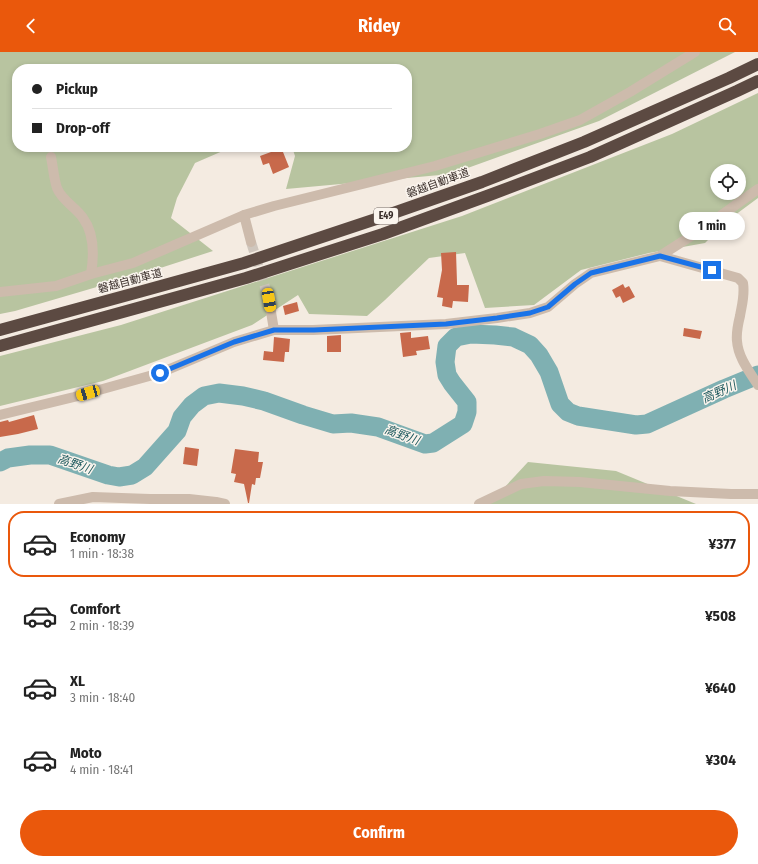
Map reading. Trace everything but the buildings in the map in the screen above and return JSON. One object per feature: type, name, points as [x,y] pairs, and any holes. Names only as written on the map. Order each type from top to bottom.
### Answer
[{"type":"highway","name":"磐越自動車道","points":[[0,330],[244,262],[379,218],[482,182],[584,142],[758,64]]},
{"type":"highway","name":"E49","points":[[0,346],[246,278],[383,234],[590,157],[758,81]]},
{"type":"street","points":[[0,292],[56,286],[91,274],[134,263],[244,215],[274,206],[435,166],[540,134],[580,120],[630,92],[695,52]]},
{"type":"street","points":[[51,157],[57,188],[64,199],[83,217],[90,233],[93,261],[91,274]]},
{"type":"street","points":[[0,415],[74,397],[160,373],[234,342],[274,330],[314,330],[446,324],[530,313],[548,307],[575,284],[591,273],[660,256],[699,231],[758,189]]},
{"type":"street","points":[[244,215],[251,242]]},
{"type":"street","points":[[660,256],[738,278],[744,283],[744,292],[736,340],[740,354],[758,385]]},
{"type":"street","points":[[269,300],[274,330]]},
{"type":"street","points":[[479,504],[522,484],[544,481],[580,482],[670,491],[758,494]]},
{"type":"street","points":[[59,504],[93,497],[117,501],[189,499],[225,504]]},
{"type":"green space","points":[[0,52],[735,52],[599,121],[451,174],[286,189],[295,156],[294,152],[412,152],[412,64],[12,64],[12,152],[220,152],[195,163],[177,198],[171,218],[213,251],[117,282],[0,314]]},
{"type":"green space","points":[[758,93],[758,198],[727,221],[705,243],[649,253],[581,270],[534,305],[485,308],[465,253],[429,258],[367,316],[309,314],[298,295],[252,325],[103,381],[0,406],[0,356],[121,325],[462,216],[672,134]]},
{"type":"green space","points":[[528,462],[616,471],[696,504],[489,504]]},
{"type":"waterway","name":"高野川","points":[[0,462],[8,458],[30,455],[50,455],[108,475],[119,477],[132,475],[145,467],[177,431],[182,417],[192,405],[204,396],[219,393],[243,396],[264,401],[333,424],[351,423],[378,427],[425,444],[433,443],[463,424],[467,412],[467,402],[447,375],[445,362],[447,346],[456,337],[471,334],[513,337],[530,345],[539,355],[549,372],[560,404],[568,412],[578,416],[636,425],[647,424],[758,375]]},
{"type":"tunnel","points":[[251,242],[269,300]]},
{"type":"route","points":[[160,373],[234,342],[274,330],[314,330],[446,324],[530,313],[548,307],[575,284],[591,273],[660,256],[712,270]]}]
